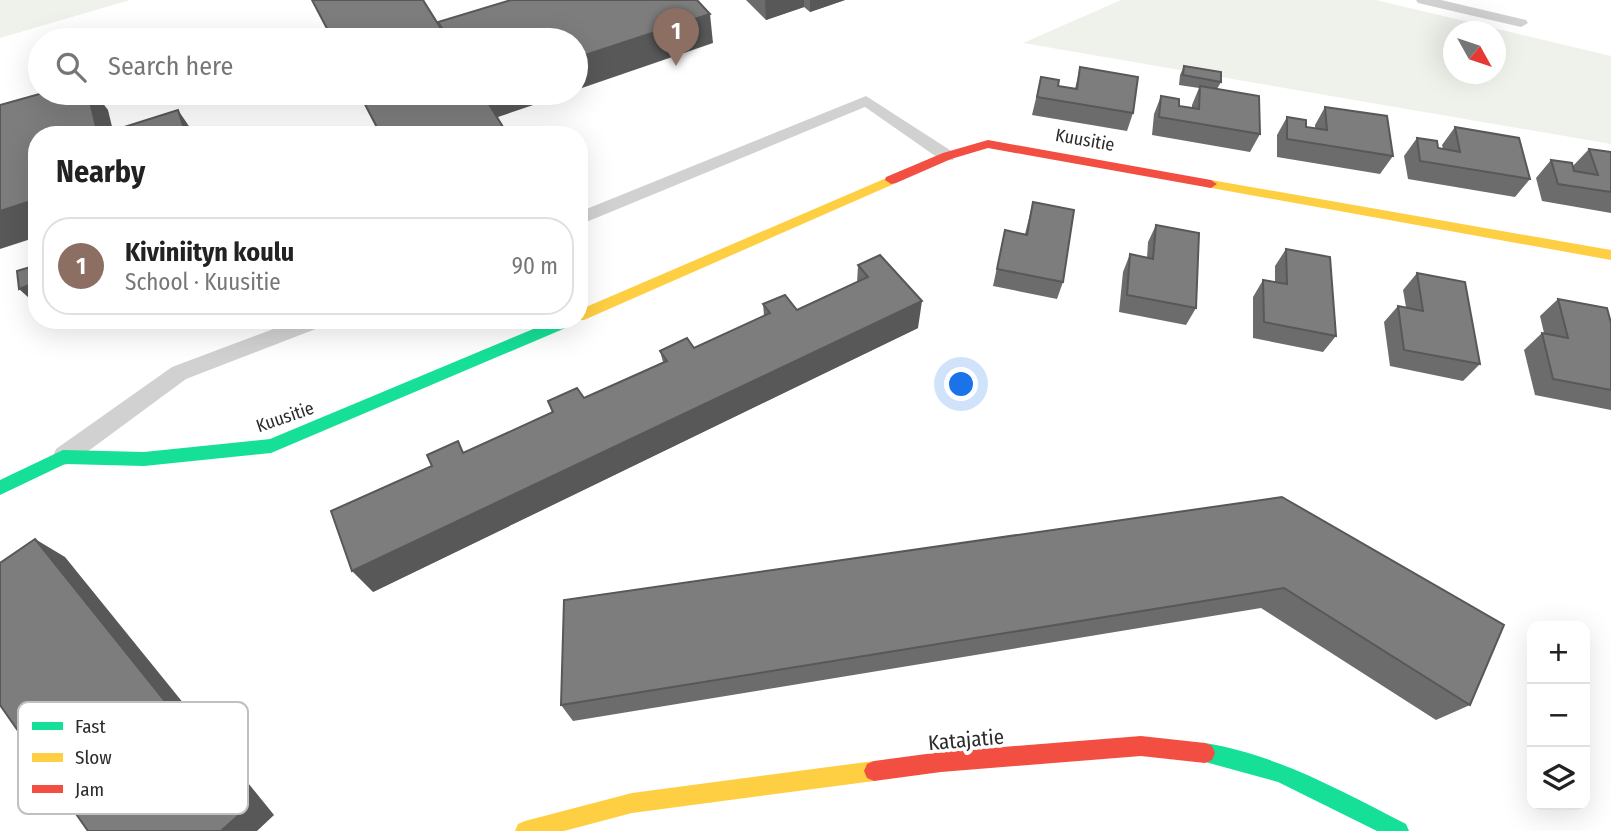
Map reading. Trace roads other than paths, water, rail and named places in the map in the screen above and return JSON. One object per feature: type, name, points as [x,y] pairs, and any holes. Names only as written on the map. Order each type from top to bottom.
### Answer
[{"type":"street","name":"Kuusitie","points":[[588,312],[947,156],[988,144],[1611,255]]},
{"type":"street","name":"Kuusitie","points":[[0,488],[63,457],[144,459],[271,446],[549,329]]},
{"type":"street","name":"Katajatie","points":[[525,831],[632,803],[942,762],[1141,746],[1236,756],[1293,779],[1399,831]]},
{"type":"lane","points":[[1423,0],[1521,23]]},
{"type":"lane","points":[[588,215],[866,102],[947,156]]},
{"type":"lane","points":[[63,457],[179,373],[295,329]]},
{"type":"place","name":"Kiviniityn koulu","points":[[676,66]]}]
